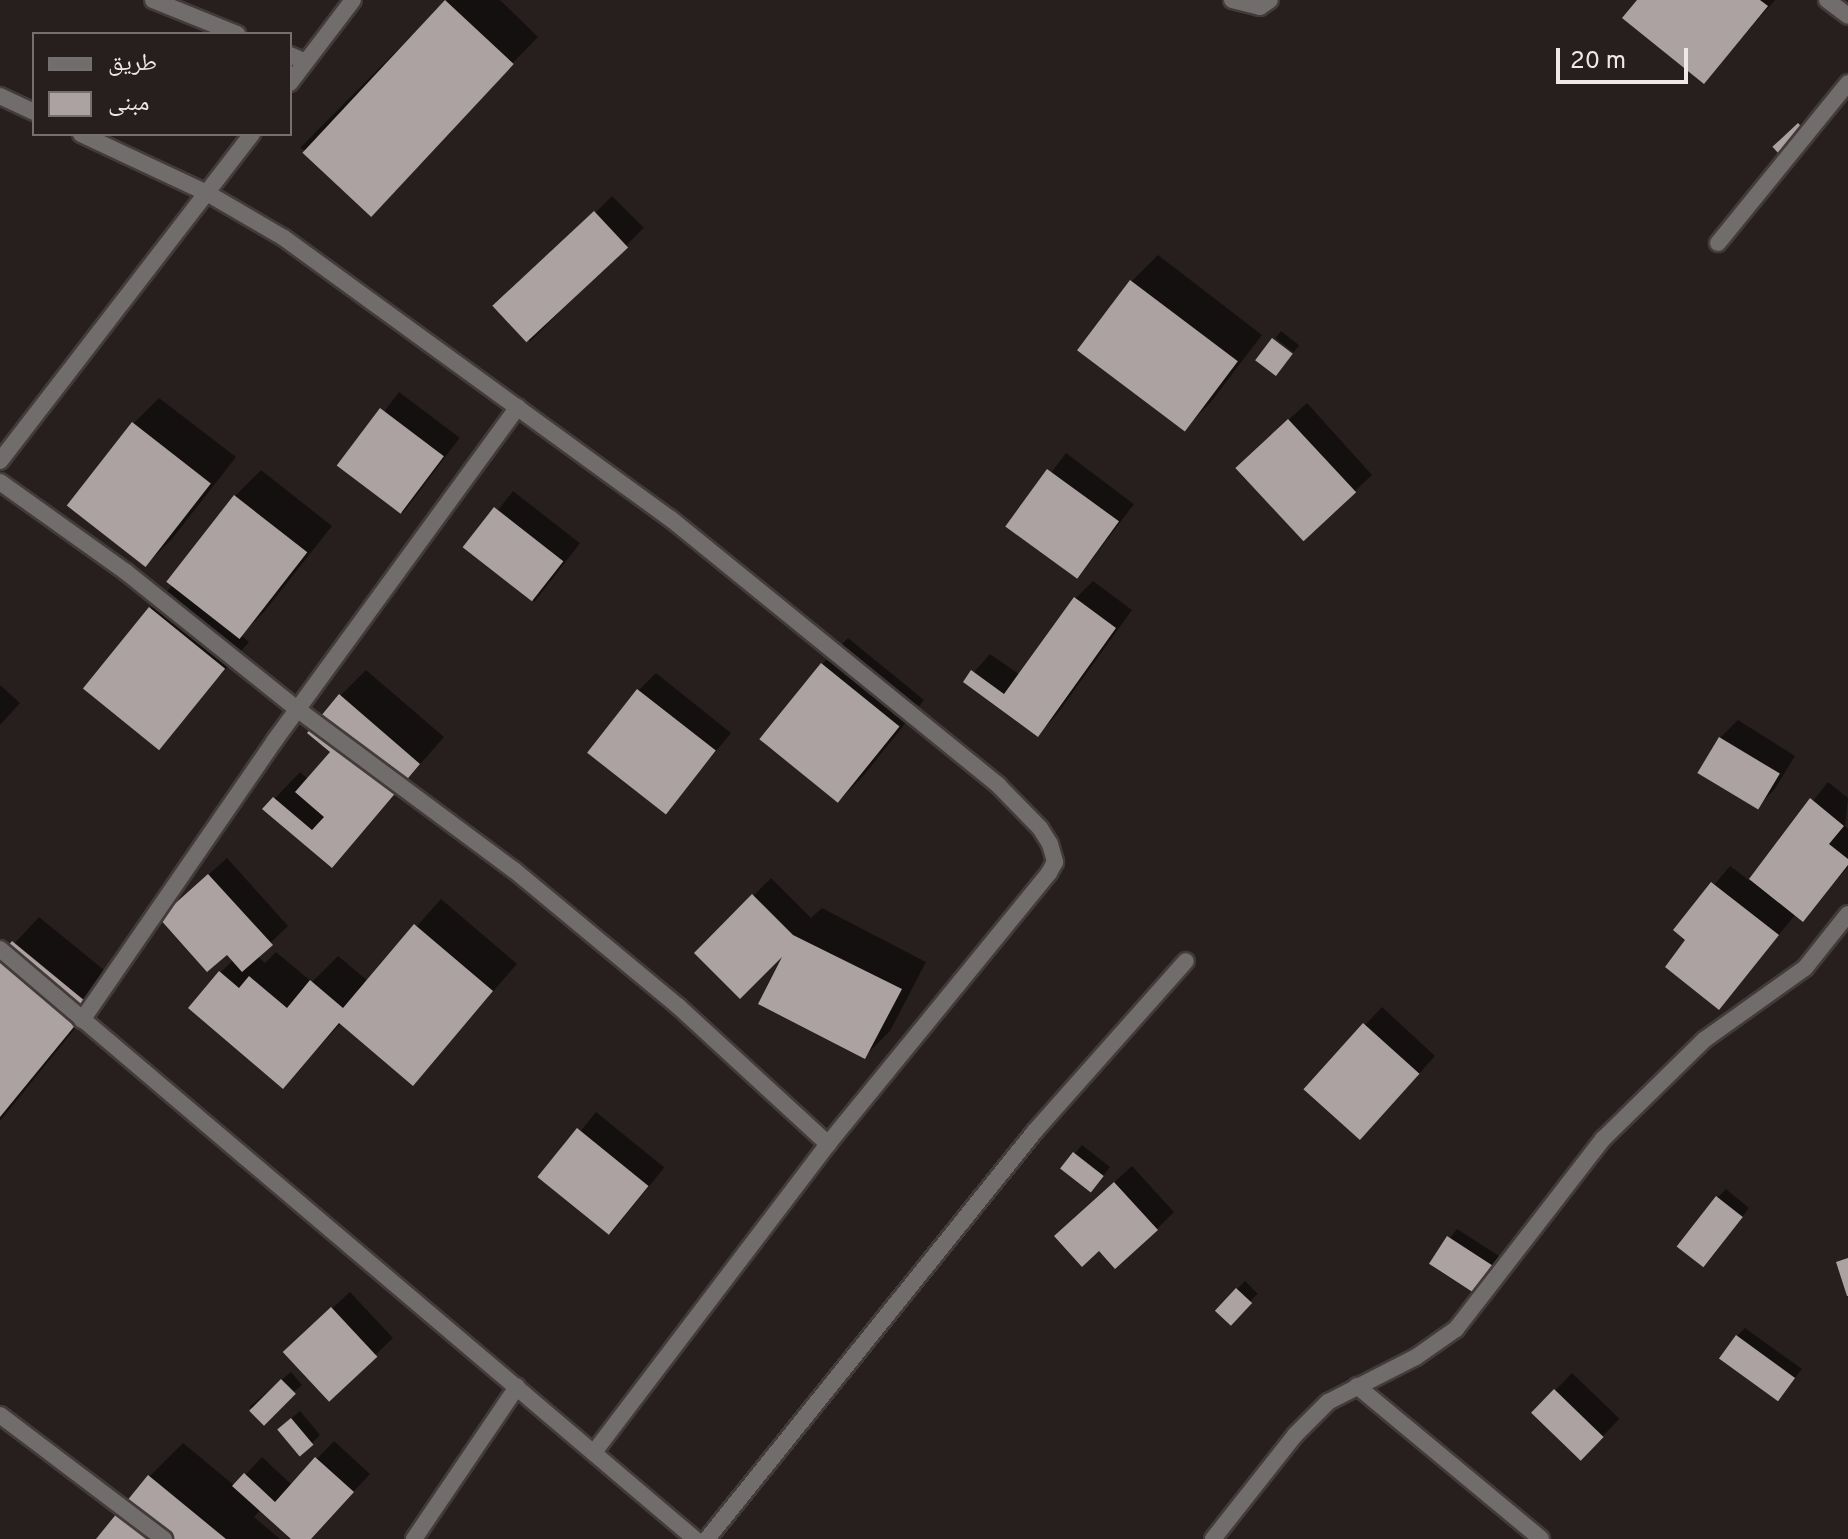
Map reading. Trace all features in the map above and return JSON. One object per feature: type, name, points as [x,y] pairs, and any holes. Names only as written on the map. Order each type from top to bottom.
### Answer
[{"type":"street","points":[[153,0],[232,32]]},
{"type":"street","points":[[292,80],[353,0]]},
{"type":"street","points":[[1232,0],[1248,7],[1260,7],[1270,0]]},
{"type":"street","points":[[1827,0],[1848,16]]},
{"type":"street","points":[[292,56],[306,62]]},
{"type":"street","points":[[1718,243],[1848,83]]},
{"type":"street","points":[[0,96],[32,111]]},
{"type":"street","points":[[85,136],[207,193],[284,238],[671,519],[998,785],[1040,828],[1050,844],[1055,862],[1049,873],[984,948],[828,1144],[595,1451]]},
{"type":"street","points":[[0,461],[250,136]]},
{"type":"street","points":[[82,1020],[297,709],[518,407]]},
{"type":"street","points":[[0,482],[126,572],[297,709],[514,870],[678,1006],[828,1144]]},
{"type":"street","points":[[1213,1539],[1311,1417],[1357,1386],[1416,1357],[1456,1329],[1612,1129],[1704,1040],[1805,968],[1848,914]]},
{"type":"street","points":[[0,949],[82,1020],[162,1083],[695,1539]]},
{"type":"street","points":[[707,1539],[1035,1131],[1186,961]]},
{"type":"street","points":[[1357,1386],[1541,1539]]},
{"type":"street","points":[[414,1539],[517,1387]]},
{"type":"street","points":[[0,1415],[164,1539]]},
{"type":"building","points":[[445,0],[514,64],[371,217],[302,153]]},
{"type":"building","points":[[1637,0],[1760,0],[1768,6],[1704,84],[1622,18]]},
{"type":"building","points":[[1798,123],[1814,140],[1788,164],[1772,147]]},
{"type":"building","points":[[594,211],[628,248],[526,342],[492,306]]},
{"type":"building","points":[[1130,280],[1238,361],[1185,432],[1077,350]]},
{"type":"building","points":[[1272,338],[1293,354],[1276,376],[1255,360]]},
{"type":"building","points":[[380,408],[444,456],[401,514],[337,466]]},
{"type":"building","points":[[1288,419],[1356,492],[1304,541],[1235,468]]},
{"type":"building","points":[[132,422],[211,484],[146,567],[67,506]]},
{"type":"building","points":[[1047,469],[1119,521],[1077,579],[1005,526]]},
{"type":"building","points":[[234,495],[307,552],[240,639],[166,582]]},
{"type":"building","points":[[494,507],[563,561],[532,601],[463,547]]},
{"type":"building","points":[[1074,597],[1116,628],[1038,737],[963,682],[971,670],[1004,694]]},
{"type":"building","points":[[149,607],[225,669],[159,750],[83,689]]},
{"type":"building","points":[[821,663],[899,727],[838,803],[759,739]]},
{"type":"building","points":[[637,689],[716,751],[666,814],[587,753]]},
{"type":"building","points":[[339,694],[420,764],[332,868],[262,809],[273,797],[312,830],[324,817],[295,792],[330,752],[307,733]]},
{"type":"building","points":[[1719,737],[1780,774],[1758,810],[1697,773]]},
{"type":"building","points":[[1810,798],[1844,826],[1829,844],[1848,859],[1848,865],[1803,922],[1749,879]]},
{"type":"building","points":[[208,874],[273,945],[242,972],[227,955],[207,972],[159,918]]},
{"type":"building","points":[[1711,882],[1779,935],[1719,1010],[1665,967],[1685,940],[1673,930]]},
{"type":"building","points":[[752,894],[793,935],[902,989],[865,1059],[758,1004],[782,957],[740,999],[694,953]]},
{"type":"building","points":[[414,924],[493,991],[413,1086],[339,1023],[283,1089],[188,1008],[219,971],[239,988],[249,976],[287,1008],[310,980],[343,1008]]},
{"type":"building","points":[[12,941],[91,1006],[0,1117],[0,956]]},
{"type":"building","points":[[1363,1023],[1419,1074],[1360,1140],[1303,1089]]},
{"type":"building","points":[[577,1128],[648,1186],[609,1235],[537,1177]]},
{"type":"building","points":[[1073,1152],[1104,1176],[1091,1193],[1060,1169]]},
{"type":"building","points":[[1114,1182],[1158,1230],[1115,1269],[1099,1251],[1082,1267],[1054,1236]]},
{"type":"building","points":[[1716,1196],[1743,1217],[1703,1267],[1677,1246]]},
{"type":"building","points":[[1447,1236],[1495,1267],[1477,1295],[1429,1264]]},
{"type":"building","points":[[1848,1258],[1848,1296],[1847,1296],[1836,1262]]},
{"type":"building","points":[[1236,1288],[1252,1303],[1231,1326],[1215,1311]]},
{"type":"building","points":[[331,1307],[377,1357],[329,1402],[283,1352]]},
{"type":"building","points":[[1736,1335],[1795,1378],[1778,1401],[1719,1358]]},
{"type":"building","points":[[281,1379],[296,1394],[264,1426],[249,1411]]},
{"type":"building","points":[[1554,1389],[1604,1437],[1581,1461],[1531,1413]]},
{"type":"building","points":[[291,1418],[313,1445],[300,1456],[277,1430]]},
{"type":"building","points":[[315,1457],[354,1492],[311,1539],[291,1539],[232,1486],[244,1473],[275,1502]]},
{"type":"building","points":[[148,1475],[226,1539],[96,1539]]}]
